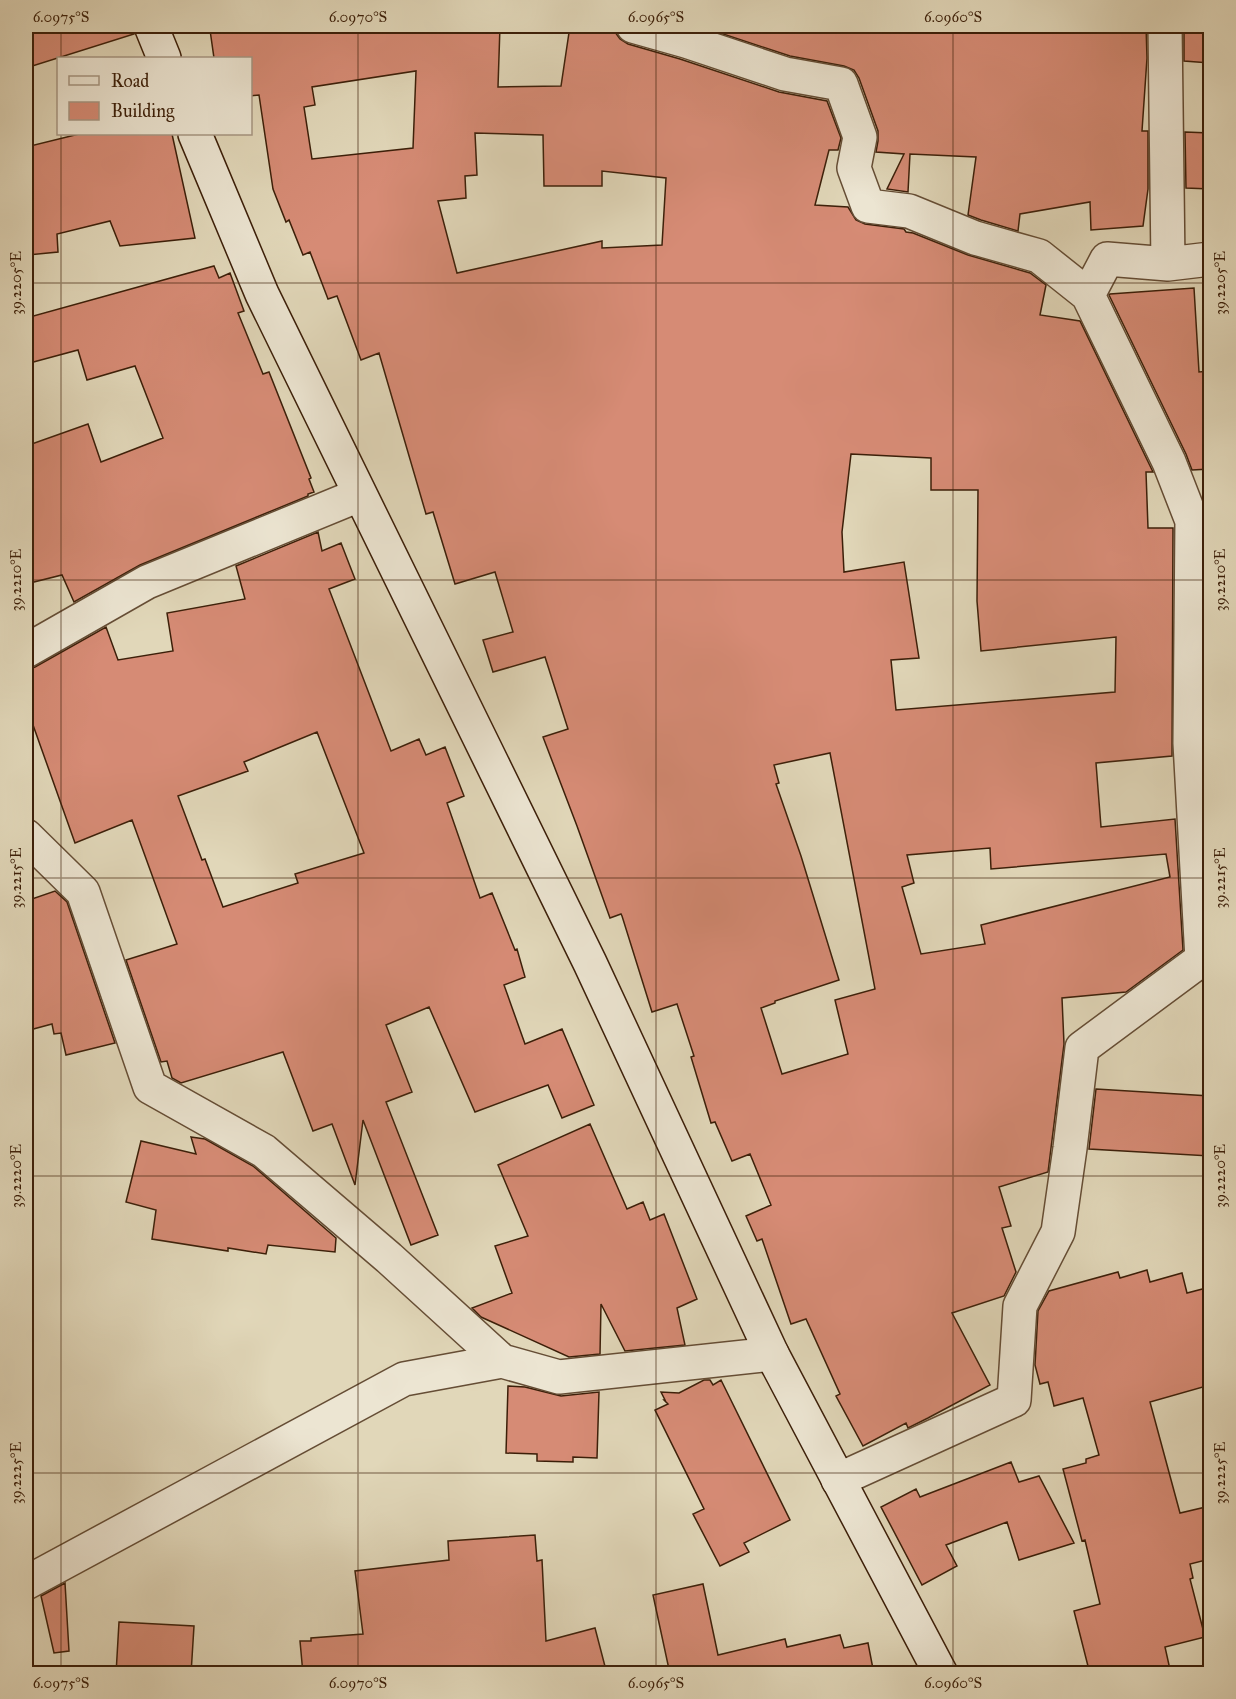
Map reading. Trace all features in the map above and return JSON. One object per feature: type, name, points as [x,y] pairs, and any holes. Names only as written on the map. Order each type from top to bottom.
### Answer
[{"type":"street","points":[[151,26],[164,57]]},
{"type":"street","points":[[633,26],[785,74],[841,84],[860,137],[854,168],[868,206],[909,211],[975,238],[1040,256],[1088,295],[1168,462],[1192,521],[1190,743],[1205,902],[1202,959],[1082,1048],[1058,1232],[1020,1306],[1014,1400],[838,1480]]},
{"type":"street","points":[[1165,26],[1168,264]]},
{"type":"street","points":[[195,135],[261,294],[590,963],[772,1354],[941,1674]]},
{"type":"street","points":[[1088,295],[1107,259],[1168,264],[1210,259]]},
{"type":"street","points":[[26,651],[147,582],[359,495]]},
{"type":"street","points":[[26,836],[83,892],[150,1087],[264,1151],[389,1258],[502,1361]]},
{"type":"street","points":[[26,1583],[404,1379],[502,1361],[560,1377],[772,1354]]},
{"type":"building","points":[[26,26],[133,26],[134,34],[26,68]]},
{"type":"building","points":[[237,26],[500,26],[498,87],[561,86],[570,26],[615,32],[628,44],[779,92],[827,101],[841,138],[838,150],[829,150],[815,205],[848,207],[856,220],[865,224],[904,229],[906,232],[968,255],[1030,273],[1046,285],[1040,315],[1080,321],[1153,472],[1146,472],[1148,528],[1173,528],[1172,756],[1096,763],[1101,827],[1175,819],[1183,950],[1126,992],[1062,998],[1064,1044],[1048,1172],[999,1187],[1011,1226],[1002,1228],[1016,1272],[1004,1296],[952,1313],[990,1385],[908,1428],[906,1423],[863,1446],[836,1396],[840,1394],[806,1319],[791,1324],[762,1239],[757,1241],[746,1216],[771,1205],[750,1154],[732,1161],[715,1122],[711,1123],[691,1057],[694,1056],[677,1004],[652,1012],[622,916],[621,914],[610,918],[543,737],[568,729],[545,657],[493,672],[483,640],[513,632],[495,572],[455,584],[433,512],[426,514],[379,353],[361,360],[337,296],[328,299],[310,252],[303,255],[289,220],[286,222],[273,189],[259,95],[252,96],[252,57],[214,57],[210,30]],"holes":[[[416,71],[413,148],[312,159],[304,107],[315,105],[312,87]],[[475,133],[543,135],[544,186],[602,186],[602,171],[666,178],[662,245],[602,248],[602,241],[457,273],[438,201],[466,198],[465,176],[477,175]],[[851,454],[931,458],[931,490],[978,490],[977,601],[981,651],[1116,637],[1115,692],[896,710],[891,660],[919,658],[904,562],[844,572],[842,532]],[[830,753],[875,989],[835,1000],[848,1054],[782,1074],[761,1008],[775,1001],[839,980],[776,784],[779,783],[774,765]],[[990,848],[991,869],[1166,854],[1170,877],[981,925],[985,944],[921,954],[902,887],[914,883],[907,855]]]},
{"type":"building","points":[[699,26],[1146,26],[1147,58],[1142,131],[1148,131],[1148,189],[1143,226],[1091,230],[1090,202],[1020,214],[1018,231],[968,215],[976,157],[910,154],[908,192],[887,189],[904,154],[876,152],[878,131],[854,70],[790,56]]},
{"type":"building","points":[[1184,26],[1210,26],[1210,63],[1184,61]]},
{"type":"building","points":[[1185,132],[1210,133],[1210,189],[1186,188]]},
{"type":"building","points":[[75,135],[172,135],[195,238],[120,246],[110,221],[57,234],[58,252],[28,255],[26,147]]},
{"type":"building","points":[[214,266],[219,278],[230,273],[244,311],[238,313],[263,374],[269,372],[311,478],[309,479],[314,492],[140,565],[74,602],[62,575],[26,584],[26,446],[88,424],[101,462],[163,438],[135,366],[87,380],[78,350],[26,364],[26,318]]},
{"type":"building","points":[[1194,288],[1199,372],[1210,371],[1210,469],[1192,470],[1109,295]]},
{"type":"building","points":[[318,532],[322,551],[341,543],[355,579],[329,589],[391,751],[419,739],[426,755],[445,747],[464,796],[447,803],[480,898],[492,893],[515,950],[517,949],[525,977],[504,985],[525,1044],[562,1029],[594,1105],[562,1118],[548,1085],[475,1112],[429,1007],[386,1025],[412,1092],[386,1102],[438,1235],[411,1245],[363,1120],[355,1185],[332,1124],[313,1131],[283,1052],[181,1083],[172,1078],[167,1061],[161,1062],[126,960],[177,944],[132,820],[75,843],[33,725],[26,730],[26,670],[106,627],[118,660],[173,651],[167,613],[245,599],[236,566]],"holes":[[[317,732],[364,853],[295,874],[298,883],[223,907],[205,859],[202,860],[178,796],[248,771],[244,762]]]},
{"type":"building","points":[[1210,549],[1210,752],[1209,752],[1209,743]]},
{"type":"building","points":[[55,891],[67,902],[115,1043],[66,1055],[61,1033],[54,1034],[52,1024],[26,1031],[26,901]]},
{"type":"building","points":[[1096,1089],[1210,1096],[1210,1156],[1089,1149]]},
{"type":"building","points":[[590,1124],[627,1209],[643,1202],[650,1220],[664,1214],[697,1299],[677,1308],[685,1345],[625,1351],[601,1304],[600,1354],[569,1357],[481,1317],[472,1308],[512,1293],[495,1246],[528,1236],[498,1165]]},
{"type":"building","points":[[191,1137],[205,1139],[253,1166],[336,1238],[335,1252],[268,1245],[266,1254],[228,1248],[228,1251],[152,1239],[156,1210],[126,1202],[141,1141],[196,1154]]},
{"type":"building","points":[[1147,1270],[1150,1282],[1182,1273],[1187,1293],[1210,1287],[1210,1385],[1150,1402],[1180,1513],[1210,1506],[1210,1559],[1190,1564],[1193,1578],[1190,1579],[1205,1637],[1165,1647],[1171,1674],[1090,1674],[1074,1611],[1100,1604],[1085,1540],[1082,1541],[1063,1469],[1086,1463],[1086,1459],[1099,1455],[1083,1398],[1054,1406],[1048,1382],[1040,1384],[1035,1365],[1038,1311],[1049,1291],[1118,1272],[1120,1278]]},
{"type":"building","points":[[704,1380],[710,1380],[713,1385],[721,1380],[790,1520],[744,1543],[749,1552],[720,1566],[693,1514],[704,1509],[655,1410],[668,1404],[661,1392],[679,1393]]},
{"type":"building","points":[[508,1386],[525,1387],[561,1396],[599,1392],[597,1458],[573,1457],[573,1462],[537,1461],[537,1454],[506,1453]]},
{"type":"building","points":[[1011,1462],[1019,1482],[1039,1476],[1074,1543],[1019,1560],[1007,1522],[946,1545],[957,1566],[922,1585],[881,1507],[916,1489],[920,1497]]},
{"type":"building","points":[[535,1535],[537,1561],[542,1560],[546,1641],[595,1628],[607,1674],[303,1674],[300,1641],[363,1634],[355,1571],[449,1560],[448,1541]]},
{"type":"building","points":[[65,1583],[69,1651],[54,1653],[41,1596]]},
{"type":"building","points":[[703,1584],[718,1655],[785,1639],[787,1647],[840,1635],[844,1648],[868,1643],[874,1674],[670,1674],[653,1595]]},
{"type":"building","points":[[119,1622],[194,1626],[191,1674],[116,1674]]}]
